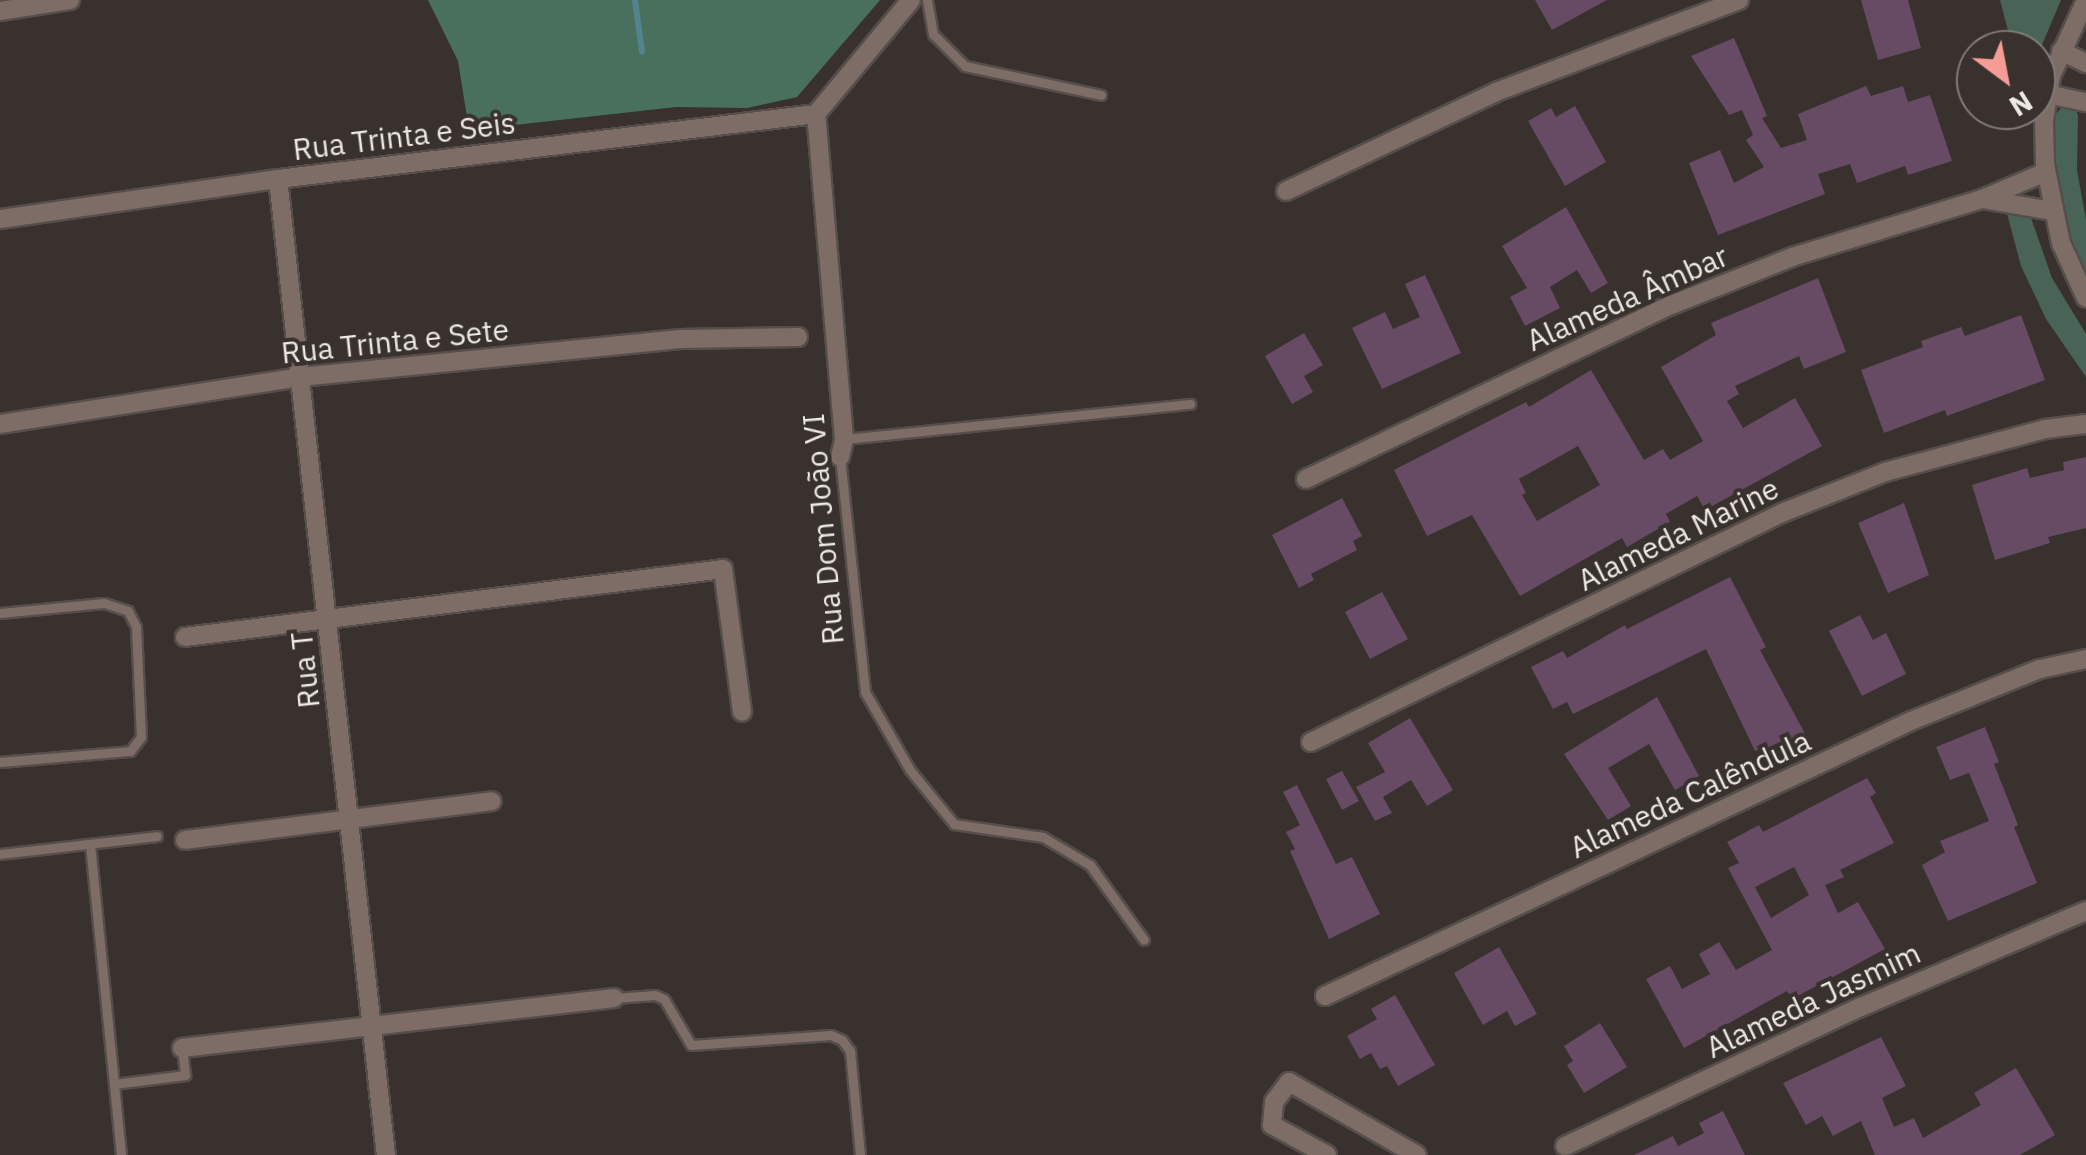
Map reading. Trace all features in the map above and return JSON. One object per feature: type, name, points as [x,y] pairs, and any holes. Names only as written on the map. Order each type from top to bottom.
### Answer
[{"type":"street","points":[[0,11],[70,0]]},
{"type":"street","points":[[816,114],[911,0]]},
{"type":"street","points":[[1286,191],[1496,92],[1739,0]]},
{"type":"street","points":[[2056,65],[2086,0]]},
{"type":"street","points":[[2060,51],[2086,64]]},
{"type":"street","points":[[2056,96],[2086,102]]},
{"type":"street","name":"Rua Trinta e Seis","points":[[0,219],[278,179],[816,114]]},
{"type":"street","name":"Rua Dom João VI","points":[[816,114],[842,448]]},
{"type":"street","points":[[2044,130],[2046,172],[2060,243],[2086,298]]},
{"type":"street","name":"Alameda Âmbar","points":[[1306,479],[1671,305],[1792,257],[1982,199],[2046,172]]},
{"type":"street","name":"Rua T","points":[[278,179],[386,1155]]},
{"type":"street","name":"Alameda Âmbar","points":[[1982,199],[2054,212]]},
{"type":"street","name":"Rua Trinta e Sete","points":[[0,424],[300,377],[680,339],[798,337]]},
{"type":"street","name":"Alameda Marine","points":[[1311,742],[1784,512],[1886,472],[2045,429],[2086,424]]},
{"type":"street","points":[[185,637],[723,569],[742,712]]},
{"type":"street","name":"Alameda Calêndula","points":[[1324,996],[1911,721],[2040,669],[2086,660]]},
{"type":"street","points":[[185,840],[492,800]]},
{"type":"street","name":"Alameda Jasmim","points":[[1565,1146],[1860,1007],[2086,911]]},
{"type":"street","points":[[182,1048],[614,998]]},
{"type":"street","points":[[1328,1155],[1272,1125],[1274,1102],[1289,1082],[1417,1155]]},
{"type":"lane","points":[[927,0],[932,34],[965,66],[1101,95]]},
{"type":"lane","points":[[842,448],[1190,404]]},
{"type":"lane","name":"Rua Dom João VI","points":[[842,448],[865,692],[910,770],[954,824],[1044,837],[1090,866],[1144,940]]},
{"type":"lane","points":[[0,613],[104,603],[128,611],[136,626],[141,738],[130,751],[0,762]]},
{"type":"lane","points":[[0,854],[157,836]]},
{"type":"lane","points":[[90,844],[121,1155]]},
{"type":"lane","points":[[614,998],[655,995],[664,999],[691,1045],[831,1035],[842,1040],[850,1051],[860,1155]]},
{"type":"lane","points":[[114,1084],[185,1076],[182,1048]]},
{"type":"green space","points":[[428,0],[880,0],[797,97],[747,108],[676,107],[469,130],[458,61]]},
{"type":"green space","points":[[2000,0],[2061,0],[2048,30],[2008,30]]},
{"type":"green space","points":[[2064,105],[2073,106],[2078,115],[2077,170],[2086,220],[2086,279],[2066,233],[2053,169],[2056,114]]},
{"type":"green space","points":[[2005,206],[2027,211],[2052,278],[2086,334],[2086,377],[2046,319],[2021,266]]},
{"type":"building","points":[[1535,0],[1607,0],[1552,30]]},
{"type":"building","points":[[1861,0],[1908,0],[1921,48],[1878,60]]},
{"type":"building","points":[[1734,38],[1767,116],[1762,118],[1781,148],[1807,140],[1798,114],[1866,86],[1871,96],[1903,86],[1908,102],[1930,95],[1952,161],[1908,175],[1905,166],[1857,183],[1850,164],[1818,174],[1825,194],[1718,235],[1689,163],[1720,150],[1734,183],[1764,167],[1746,140],[1753,135],[1742,110],[1729,115],[1691,56]]},
{"type":"building","points":[[1575,106],[1606,162],[1565,186],[1528,121],[1551,108],[1556,117]]},
{"type":"building","points":[[1566,207],[1608,283],[1591,293],[1577,270],[1550,287],[1560,308],[1525,326],[1510,297],[1527,288],[1502,246]]},
{"type":"building","points":[[1425,275],[1461,353],[1382,389],[1352,328],[1385,312],[1393,329],[1420,317],[1405,284]]},
{"type":"building","points":[[1818,278],[1846,352],[1804,369],[1799,356],[1735,386],[1739,394],[1727,401],[1743,428],[1795,398],[1822,446],[1705,510],[1697,496],[1666,514],[1670,522],[1627,547],[1622,538],[1520,596],[1472,515],[1427,536],[1394,470],[1526,402],[1529,407],[1591,370],[1644,460],[1663,449],[1670,460],[1703,441],[1661,367],[1716,335],[1711,323]],"holes":[[[1578,446],[1600,485],[1537,521],[1522,495],[1526,493],[1519,479]]]},
{"type":"building","points":[[2021,315],[2045,380],[1947,416],[1945,410],[1884,433],[1861,370],[1923,347],[1921,341],[1961,327],[1965,336]]},
{"type":"building","points":[[1304,333],[1323,365],[1304,376],[1313,392],[1292,404],[1265,356]]},
{"type":"building","points":[[2086,457],[2086,528],[2048,537],[2050,543],[1995,560],[1972,485],[2027,468],[2030,478],[2064,470],[2063,462]]},
{"type":"building","points":[[1342,498],[1362,536],[1353,541],[1357,550],[1311,574],[1314,580],[1299,588],[1272,535]]},
{"type":"building","points":[[1904,503],[1929,575],[1888,593],[1858,523]]},
{"type":"building","points":[[1730,577],[1766,647],[1760,650],[1809,741],[1770,761],[1762,748],[1755,751],[1706,649],[1573,714],[1567,702],[1553,709],[1531,667],[1563,651],[1567,658],[1625,625],[1627,629]]},
{"type":"building","points":[[1382,592],[1408,639],[1370,659],[1345,612]]},
{"type":"building","points":[[1860,615],[1873,640],[1886,633],[1906,674],[1862,696],[1829,631]]},
{"type":"building","points":[[1657,697],[1699,776],[1675,790],[1649,744],[1608,768],[1631,806],[1608,820],[1564,754]]},
{"type":"building","points":[[1410,718],[1453,790],[1427,806],[1411,780],[1383,797],[1392,813],[1375,821],[1356,787],[1385,772],[1368,743]]},
{"type":"building","points":[[1985,727],[1999,762],[1994,764],[2018,825],[2014,827],[2037,883],[1948,921],[1922,865],[1945,852],[1940,841],[1989,821],[1969,773],[1950,780],[1936,747]]},
{"type":"building","points":[[1342,771],[1359,801],[1342,810],[1326,779]]},
{"type":"building","points":[[1867,778],[1876,793],[1870,797],[1894,843],[1840,870],[1844,877],[1825,885],[1838,913],[1858,902],[1885,949],[1792,999],[1787,991],[1684,1048],[1646,979],[1670,966],[1682,989],[1710,974],[1699,954],[1719,942],[1736,970],[1772,950],[1728,868],[1739,863],[1727,842],[1759,825],[1763,832]],"holes":[[[1794,867],[1809,895],[1771,918],[1755,887]]]},
{"type":"building","points":[[1297,785],[1336,864],[1352,857],[1380,914],[1329,939],[1290,851],[1295,849],[1286,832],[1300,825],[1283,792]]},
{"type":"building","points":[[1499,947],[1537,1014],[1515,1026],[1507,1011],[1483,1025],[1454,973]]},
{"type":"building","points":[[1395,995],[1435,1065],[1398,1086],[1387,1066],[1380,1069],[1371,1053],[1360,1059],[1347,1036],[1377,1019],[1371,1009]]},
{"type":"building","points":[[1600,1023],[1627,1067],[1584,1093],[1567,1065],[1573,1061],[1564,1046]]},
{"type":"building","points":[[1881,1037],[1906,1086],[1882,1098],[1894,1127],[1914,1118],[1923,1138],[1981,1105],[1974,1093],[2016,1068],[2055,1135],[2020,1155],[1875,1155],[1861,1121],[1833,1136],[1822,1116],[1806,1125],[1783,1083]]},
{"type":"building","points":[[1723,1111],[1745,1155],[1634,1155],[1673,1136],[1678,1146],[1704,1133],[1699,1123]]},
{"type":"waterway","points":[[635,0],[642,52]]}]
